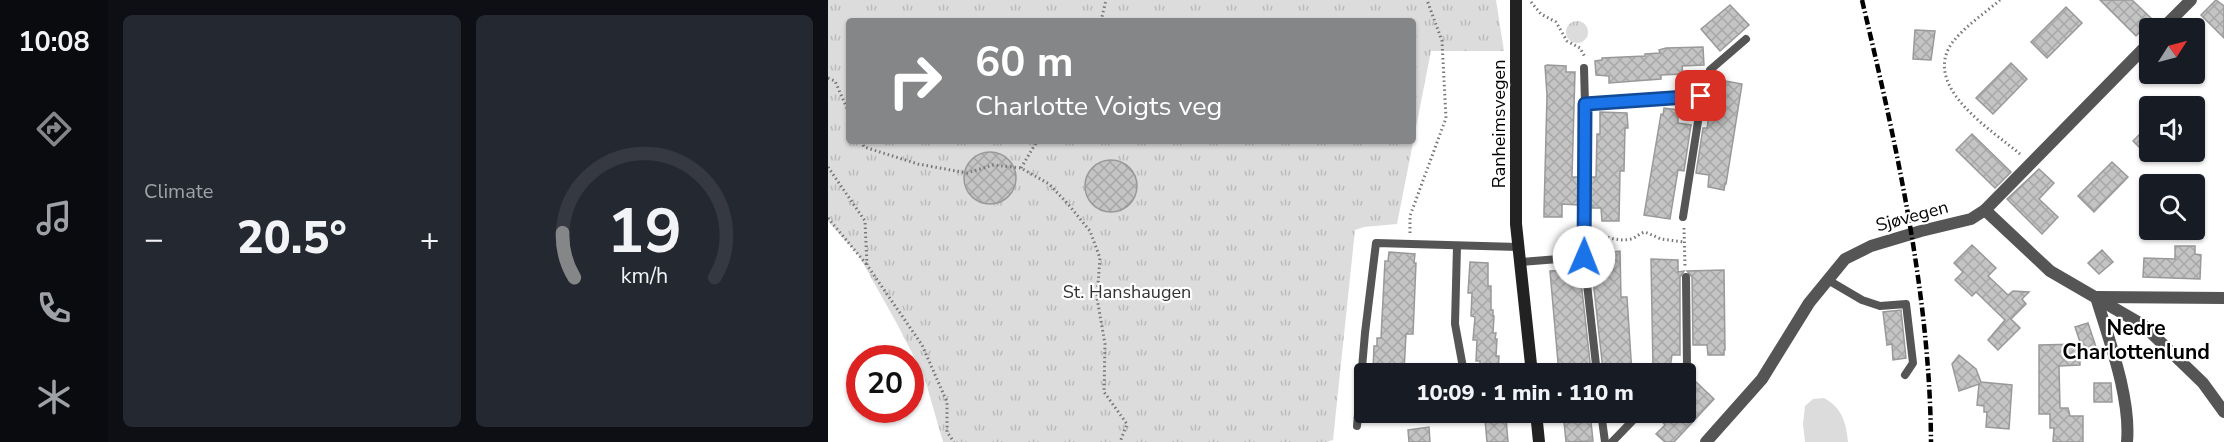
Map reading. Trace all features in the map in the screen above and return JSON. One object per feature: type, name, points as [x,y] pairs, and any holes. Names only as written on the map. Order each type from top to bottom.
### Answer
[{"type":"street","name":"Ranheimsvegen","points":[[1516,0],[1518,247],[1531,363]]},
{"type":"street","points":[[2173,18],[2191,0]]},
{"type":"street","name":"Sjøvegen","points":[[1706,442],[1762,379],[1809,303],[1845,259],[1871,246],[1971,219],[1985,210],[2139,53]]},
{"type":"street","points":[[1985,210],[2050,271],[2143,325],[2175,354],[2224,412]]},
{"type":"street","points":[[2096,297],[2224,298]]},
{"type":"street","points":[[2096,297],[2117,368],[2128,429],[2127,442]]},
{"type":"street","points":[[1537,423],[1539,442]]},
{"type":"lane","points":[[1683,218],[1701,96],[1710,70],[1746,39]]},
{"type":"lane","points":[[1584,68],[1584,257],[1596,363]]},
{"type":"lane","points":[[1585,104],[1701,96]]},
{"type":"lane","points":[[1357,426],[1376,243],[1518,247]]},
{"type":"lane","points":[[1457,246],[1455,324],[1462,363]]},
{"type":"lane","points":[[1520,262],[1584,257]]},
{"type":"lane","points":[[1686,277],[1687,363]]},
{"type":"lane","points":[[1828,280],[1863,300],[1880,306],[1906,304],[1913,363],[1905,375]]},
{"type":"lane","points":[[1602,423],[1605,442]]},
{"type":"lane","points":[[1612,442],[1630,423]]},
{"type":"path","points":[[1102,18],[1106,0]]},
{"type":"path","points":[[1410,244],[1410,216],[1446,118],[1442,41],[1428,0]]},
{"type":"path","points":[[1530,0],[1541,14],[1556,22],[1567,41],[1583,51],[1584,68]]},
{"type":"path","points":[[2000,0],[1950,46],[1946,61],[1947,78],[1956,98],[1963,106],[2030,162]]},
{"type":"path","points":[[828,78],[835,81],[846,106]]},
{"type":"path","points":[[862,144],[864,147],[918,164],[967,172],[993,165],[1021,168],[1049,184],[1068,204],[1090,231],[1100,258],[1097,298],[1105,344],[1104,392],[1127,424],[1120,442]]},
{"type":"path","points":[[1021,168],[1035,144]]},
{"type":"path","points":[[828,166],[865,221],[867,265]]},
{"type":"path","points":[[828,218],[867,265],[922,345],[947,402],[947,432],[954,442]]},
{"type":"path","points":[[1683,218],[1686,277]]},
{"type":"path","points":[[1585,232],[1596,233],[1615,240],[1634,239],[1645,231],[1661,239],[1684,242]]},
{"type":"green space","name":"St. Hanshaugen","points":[[828,0],[1496,0],[1504,51],[1431,51],[1416,127],[1416,18],[846,18],[846,144],[1413,144],[1397,224],[1355,230],[1333,440],[1326,442],[943,442],[924,376],[924,345],[908,345],[859,256],[828,221]]},
{"type":"green space","points":[[1577,21],[1585,24],[1588,32],[1585,40],[1577,43],[1569,40],[1566,32],[1569,24]]},
{"type":"green space","points":[[1824,398],[1835,406],[1842,416],[1848,442],[1805,442],[1803,424],[1805,406],[1813,399]]},
{"type":"building","points":[[2100,0],[2132,0],[2151,18],[2139,18],[2139,33],[2136,36]]},
{"type":"building","points":[[2216,0],[2224,6],[2224,38],[2205,18],[2201,15]]},
{"type":"building","points":[[1730,5],[1749,25],[1720,51],[1701,29]]},
{"type":"building","points":[[2066,7],[2082,23],[2047,58],[2031,42]]},
{"type":"building","points":[[1915,30],[1935,31],[1931,60],[1913,59]]},
{"type":"building","points":[[1703,47],[1704,65],[1682,66],[1683,74],[1661,75],[1661,79],[1609,83],[1609,76],[1596,75],[1595,61],[1602,60],[1602,58],[1645,56],[1645,54],[1660,53],[1659,50],[1666,48]]},
{"type":"building","points":[[2011,63],[2027,79],[1993,114],[1976,98]]},
{"type":"building","points":[[1545,66],[1566,66],[1566,72],[1575,72],[1572,177],[1579,177],[1578,205],[1562,204],[1562,217],[1544,217],[1547,95]]},
{"type":"building","points":[[1715,79],[1742,84],[1724,190],[1708,187],[1709,175],[1696,173],[1703,128],[1707,128]]},
{"type":"building","points":[[1664,108],[1678,110],[1678,123],[1691,125],[1684,171],[1678,170],[1670,219],[1644,215],[1661,114],[1663,115]]},
{"type":"building","points":[[1600,112],[1627,113],[1624,171],[1620,171],[1619,221],[1602,221],[1601,208],[1592,208],[1590,205],[1591,177],[1596,177]]},
{"type":"building","points":[[1972,134],[2011,172],[1995,188],[1956,150]]},
{"type":"building","points":[[2139,135],[2139,147],[2133,141]]},
{"type":"building","points":[[990,152],[1000,154],[1008,160],[1014,168],[1016,178],[1014,188],[1008,196],[1000,202],[990,204],[980,202],[972,196],[966,188],[964,178],[966,168],[972,160],[980,154]]},
{"type":"building","points":[[1111,160],[1121,162],[1129,168],[1135,176],[1137,186],[1135,196],[1129,204],[1121,210],[1111,212],[1101,210],[1093,204],[1087,196],[1085,186],[1087,176],[1093,168],[1101,162]]},
{"type":"building","points":[[2112,162],[2128,177],[2094,212],[2078,196]]},
{"type":"building","points":[[2039,169],[2054,183],[2039,199],[2058,217],[2042,234],[2007,199]]},
{"type":"building","points":[[1972,245],[1996,268],[1988,276],[2008,295],[2013,291],[2029,292],[2022,299],[2026,304],[2011,319],[2020,328],[1998,350],[1988,340],[2005,320],[1976,292],[1972,296],[1955,280],[1963,272],[1954,263]]},
{"type":"building","points":[[2175,246],[2195,246],[2195,254],[2201,255],[2200,279],[2143,277],[2144,258],[2175,259]]},
{"type":"building","points":[[2102,250],[2113,262],[2099,274],[2088,263]]},
{"type":"building","points":[[1620,251],[1621,297],[1627,297],[1631,363],[1602,363],[1593,280],[1598,280],[1597,254]]},
{"type":"building","points":[[1389,252],[1415,254],[1413,334],[1406,334],[1404,363],[1373,363],[1374,346],[1377,346],[1377,338],[1381,338],[1385,261],[1388,261]]},
{"type":"building","points":[[1651,259],[1678,260],[1678,272],[1684,271],[1680,277],[1680,355],[1672,355],[1671,363],[1653,363]]},
{"type":"building","points":[[1470,262],[1488,263],[1488,286],[1491,286],[1493,333],[1496,333],[1496,356],[1499,356],[1499,363],[1476,361],[1477,340],[1473,340],[1475,317],[1471,316],[1472,293],[1468,293]]},
{"type":"building","points":[[1567,270],[1568,282],[1581,281],[1590,363],[1558,363],[1550,271]]},
{"type":"building","points":[[1724,270],[1725,350],[1724,355],[1708,355],[1707,345],[1693,345],[1692,277],[1687,271]]},
{"type":"building","points":[[1901,310],[1906,358],[1893,360],[1892,344],[1887,345],[1883,312]]},
{"type":"building","points":[[2088,323],[2096,347],[2083,351],[2075,327]]},
{"type":"building","points":[[2080,344],[2080,365],[2059,366],[2060,408],[2068,408],[2070,416],[2083,416],[2083,442],[2053,442],[2054,428],[2050,428],[2050,414],[2039,414],[2039,345]]},
{"type":"building","points":[[1959,355],[1976,369],[1981,382],[2012,385],[2009,429],[1986,427],[1987,412],[1984,412],[1984,406],[1977,405],[1979,384],[1959,391],[1952,364]]},
{"type":"building","points":[[1696,382],[1714,399],[1696,418]]},
{"type":"building","points":[[2094,383],[2111,383],[2112,402],[2094,402]]},
{"type":"building","points":[[1485,423],[1506,423],[1508,442],[1487,442]]},
{"type":"building","points":[[1564,423],[1591,423],[1593,441],[1566,442]]},
{"type":"building","points":[[1663,423],[1692,423],[1674,442],[1665,442],[1656,434],[1665,425]]},
{"type":"building","points":[[1429,427],[1430,442],[1409,442],[1408,430]]},
{"type":"railway","points":[[1862,0],[1899,164],[1918,275],[1925,331],[1931,442]]},
{"type":"district","name":"Nedre Charlottenlund","points":[[2136,340]]},
{"type":"route","points":[[1584,257],[1585,104],[1701,96]]}]
